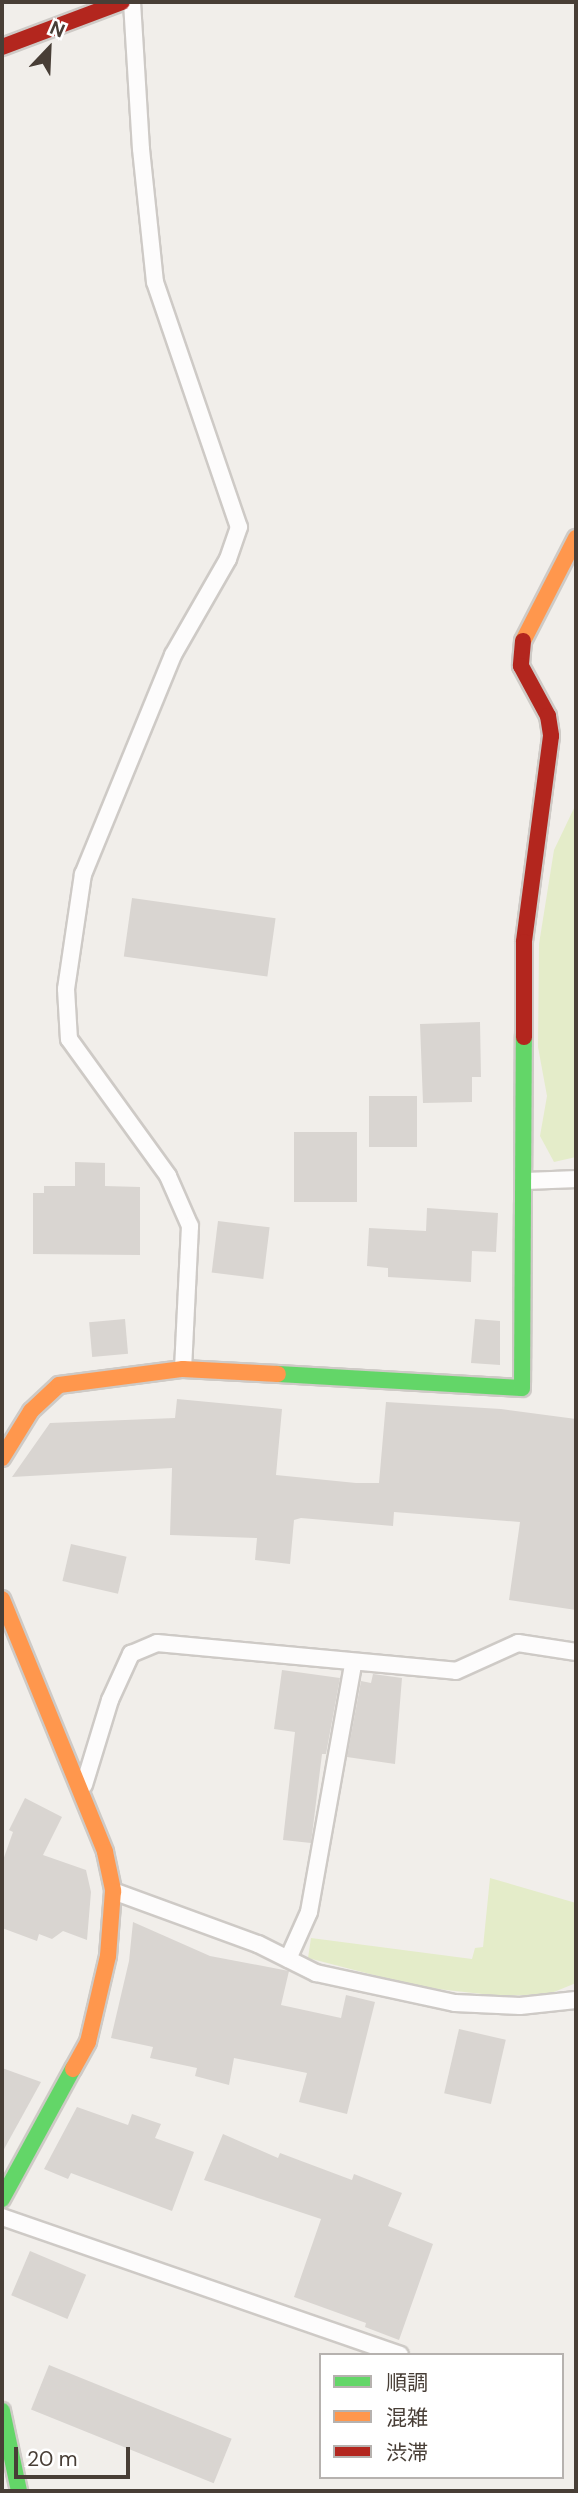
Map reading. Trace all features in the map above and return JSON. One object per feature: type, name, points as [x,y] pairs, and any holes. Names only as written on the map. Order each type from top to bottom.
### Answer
[{"type":"street","points":[[2,47],[122,2]]},
{"type":"street","points":[[2,1458],[31,1410],[59,1385],[183,1369],[522,1388],[527,1181],[524,942],[551,736],[548,716],[521,666],[523,640],[576,538]]},
{"type":"street","points":[[2,1599],[105,1852],[113,1891],[108,1956],[88,2042],[2,2199]]},
{"type":"street","points":[[2,2411],[19,2491]]},
{"type":"lane","points":[[132,2],[141,149],[155,282],[239,527],[228,559],[173,655],[83,874],[66,989],[69,1039],[168,1176],[190,1226],[183,1369]]},
{"type":"lane","points":[[527,1181],[576,1179]]},
{"type":"lane","points":[[82,1794],[110,1700],[131,1654],[157,1643],[353,1664],[456,1671],[518,1643],[576,1653]]},
{"type":"lane","points":[[288,1959],[309,1912],[353,1664]]},
{"type":"lane","points":[[113,1891],[288,1959],[316,1973],[455,2003],[520,2006],[576,2000]]},
{"type":"lane","points":[[2,2217],[394,2353]]},
{"type":"green space","points":[[576,804],[576,1157],[554,1162],[540,1136],[547,1096],[538,1047],[539,944],[554,850]]},
{"type":"green space","points":[[490,1878],[576,1903],[576,1983],[549,1994],[500,1996],[420,1987],[308,1958],[311,1938],[472,1959],[475,1948],[483,1947]]},
{"type":"building","points":[[132,898],[276,918],[267,977],[124,956]]},
{"type":"building","points":[[480,1022],[481,1077],[472,1077],[472,1102],[423,1103],[420,1024]]},
{"type":"building","points":[[369,1096],[417,1096],[417,1147],[369,1147]]},
{"type":"building","points":[[294,1132],[357,1132],[357,1202],[294,1202]]},
{"type":"building","points":[[75,1162],[105,1163],[105,1186],[140,1187],[140,1255],[33,1254],[33,1193],[44,1193],[44,1186],[75,1186]]},
{"type":"building","points":[[427,1208],[498,1213],[496,1252],[472,1251],[471,1282],[388,1277],[388,1268],[367,1266],[369,1228],[426,1231]]},
{"type":"building","points":[[218,1221],[270,1227],[263,1279],[212,1273]]},
{"type":"building","points":[[125,1319],[128,1354],[92,1357],[89,1322]]},
{"type":"building","points":[[475,1319],[500,1321],[500,1365],[471,1363]]},
{"type":"building","points":[[177,1399],[282,1409],[276,1475],[356,1483],[379,1483],[386,1402],[501,1409],[576,1419],[576,1610],[509,1600],[520,1522],[394,1512],[393,1526],[301,1518],[294,1520],[290,1564],[255,1560],[257,1538],[170,1535],[172,1468],[12,1477],[50,1423],[175,1418]]},
{"type":"building","points":[[71,1544],[127,1557],[118,1594],[62,1581]]},
{"type":"building","points":[[282,1670],[340,1678],[326,1754],[322,1754],[311,1843],[283,1840],[295,1732],[274,1729]]},
{"type":"building","points":[[373,1674],[402,1678],[395,1764],[347,1757],[361,1681],[371,1683]]},
{"type":"building","points":[[25,1798],[62,1817],[43,1855],[86,1870],[91,1892],[87,1940],[63,1931],[52,1939],[39,1934],[37,1941],[2,1928],[2,1863],[13,1832],[9,1830]]},
{"type":"building","points":[[133,1922],[210,1956],[289,1971],[281,2005],[341,2018],[346,1995],[375,2002],[347,2114],[299,2102],[307,2073],[234,2058],[229,2085],[195,2076],[197,2068],[150,2058],[153,2047],[111,2038],[129,1961]]},
{"type":"building","points":[[459,2029],[506,2040],[491,2104],[444,2093]]},
{"type":"building","points":[[2,2068],[41,2082],[3,2151],[2,2151]]},
{"type":"building","points":[[77,2107],[128,2125],[132,2114],[161,2124],[155,2138],[194,2152],[172,2211],[71,2173],[68,2179],[44,2169]]},
{"type":"building","points":[[223,2134],[278,2158],[280,2153],[352,2180],[354,2174],[402,2193],[388,2226],[433,2244],[399,2340],[365,2327],[366,2323],[294,2297],[321,2219],[204,2180]]},
{"type":"building","points":[[30,2251],[86,2275],[67,2319],[11,2295]]},
{"type":"building","points":[[49,2365],[232,2439],[214,2483],[31,2410]]},
{"type":"traffic: fast","points":[[278,1374],[522,1388],[524,1037]]},
{"type":"traffic: fast","points":[[2,2199],[73,2069]]},
{"type":"traffic: fast","points":[[2,2411],[19,2491]]},
{"type":"traffic: slow","points":[[523,641],[576,538]]},
{"type":"traffic: slow","points":[[2,1458],[31,1411],[59,1385],[183,1369],[278,1374]]},
{"type":"traffic: slow","points":[[2,1599],[105,1852],[113,1891],[108,1956],[88,2042],[73,2069]]},
{"type":"traffic: jam","points":[[2,47],[122,2]]},
{"type":"traffic: jam","points":[[523,641],[521,666],[548,716],[551,736],[524,942],[524,1037]]}]
